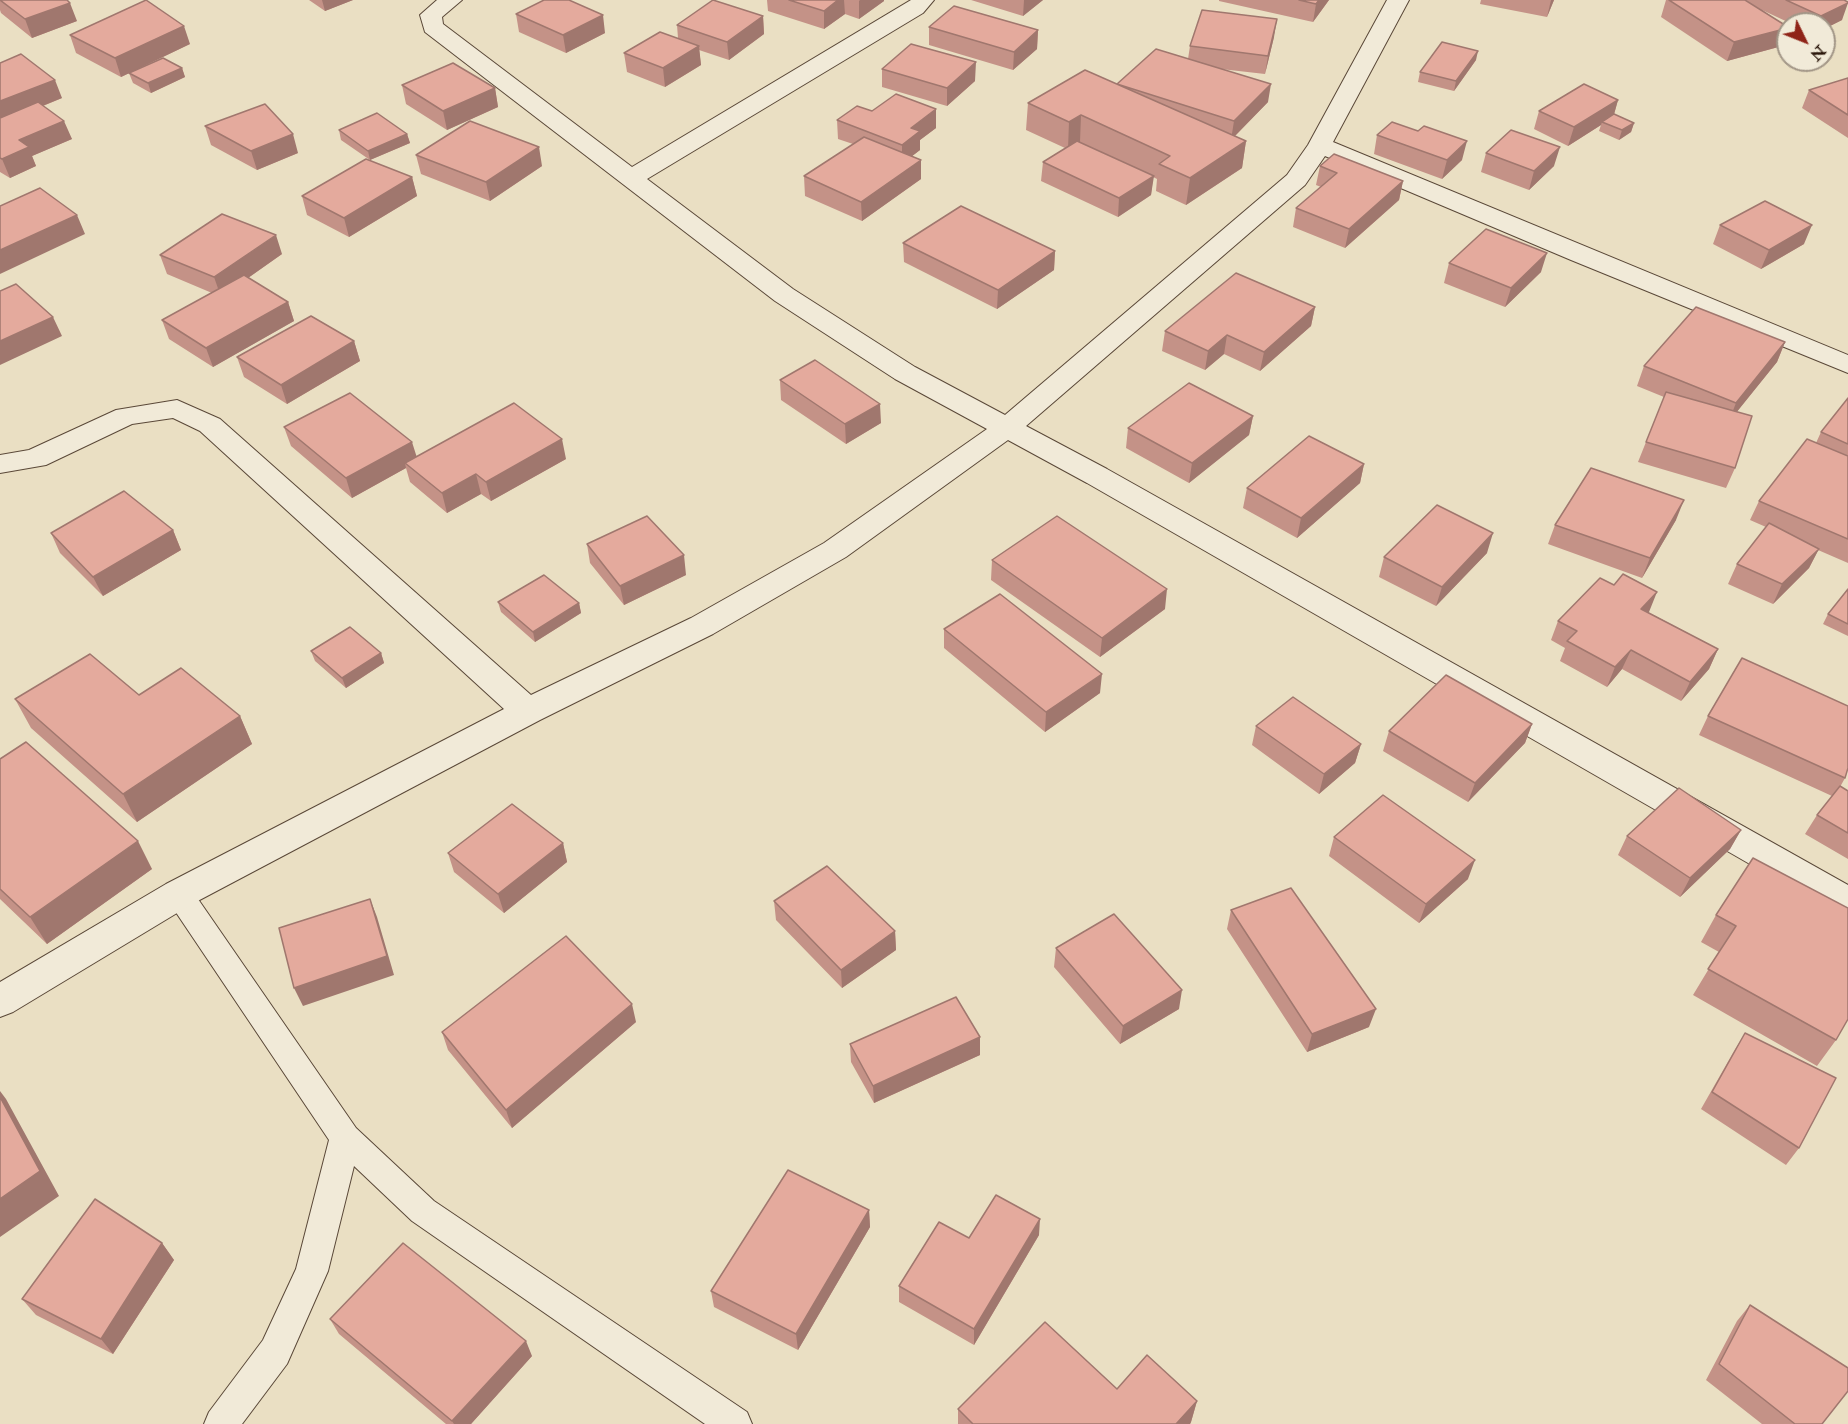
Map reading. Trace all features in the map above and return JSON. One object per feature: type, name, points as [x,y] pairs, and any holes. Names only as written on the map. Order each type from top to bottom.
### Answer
[{"type":"street","points":[[451,0],[431,15],[433,27],[784,296],[905,373],[1008,427],[1848,903]]},
{"type":"street","points":[[630,178],[915,8],[923,0]]},
{"type":"street","points":[[0,1001],[179,894],[528,711],[702,626],[835,550],[1008,427],[1296,180],[1320,145],[1398,0]]},
{"type":"street","points":[[1320,145],[1848,365]]},
{"type":"street","points":[[0,465],[36,458],[126,416],[177,409],[210,425],[528,711]]},
{"type":"lane","points":[[179,894],[345,1138],[423,1211],[735,1424]]},
{"type":"lane","points":[[221,1424],[275,1352],[312,1271],[345,1138]]},
{"type":"building","points":[[0,0],[67,0],[70,3],[25,19]]},
{"type":"building","points":[[146,0],[184,26],[115,58],[70,35]]},
{"type":"building","points":[[544,0],[569,0],[603,15],[563,35],[516,14]]},
{"type":"building","points":[[713,0],[763,16],[727,42],[677,25]]},
{"type":"building","points":[[789,0],[838,0],[824,11]]},
{"type":"building","points":[[1299,0],[1319,0],[1316,4]]},
{"type":"building","points":[[1669,0],[1745,0],[1776,19],[1776,31],[1734,42]]},
{"type":"building","points":[[1786,0],[1844,0],[1848,2],[1829,12],[1812,12]]},
{"type":"building","points":[[954,6],[1038,30],[1014,52],[929,27]]},
{"type":"building","points":[[1202,10],[1277,19],[1268,56],[1190,46]]},
{"type":"building","points":[[660,32],[699,46],[663,68],[624,53]]},
{"type":"building","points":[[1442,42],[1478,51],[1456,81],[1420,72]]},
{"type":"building","points":[[911,44],[976,62],[947,88],[882,69]]},
{"type":"building","points":[[1156,49],[1271,84],[1234,121],[1117,84]]},
{"type":"building","points":[[21,54],[55,80],[0,101],[0,63]]},
{"type":"building","points":[[163,58],[182,68],[148,83],[129,73]]},
{"type":"building","points":[[453,63],[495,88],[443,111],[402,85]]},
{"type":"building","points":[[1085,70],[1246,141],[1190,178],[1159,164],[1170,156],[1081,115],[1069,122],[1028,103]]},
{"type":"building","points":[[1848,78],[1848,115],[1809,90]]},
{"type":"building","points":[[1584,84],[1618,100],[1574,127],[1539,111]]},
{"type":"building","points":[[896,94],[936,109],[911,128],[920,131],[902,145],[837,120],[857,106],[872,111]]},
{"type":"building","points":[[38,102],[64,121],[19,140],[29,147],[0,158],[0,118]]},
{"type":"building","points":[[265,104],[293,134],[251,151],[205,126]]},
{"type":"building","points":[[377,113],[407,134],[368,151],[339,130]]},
{"type":"building","points":[[1614,114],[1634,123],[1622,130],[1602,122]]},
{"type":"building","points":[[470,121],[539,147],[486,182],[416,155]]},
{"type":"building","points":[[1392,122],[1418,131],[1424,126],[1467,141],[1447,160],[1377,135]]},
{"type":"building","points":[[1511,130],[1560,147],[1534,171],[1486,153]]},
{"type":"building","points":[[864,137],[921,160],[861,202],[804,176]]},
{"type":"building","points":[[1077,141],[1154,176],[1119,198],[1043,162]]},
{"type":"building","points":[[1334,154],[1403,181],[1349,229],[1296,208],[1337,173],[1320,166]]},
{"type":"building","points":[[366,159],[412,177],[344,218],[302,196]]},
{"type":"building","points":[[40,188],[77,215],[0,250],[0,206]]},
{"type":"building","points":[[1765,201],[1812,225],[1769,250],[1720,225]]},
{"type":"building","points":[[961,206],[1055,251],[998,290],[903,243]]},
{"type":"building","points":[[222,214],[276,235],[214,277],[160,255]]},
{"type":"building","points":[[1486,229],[1547,253],[1511,288],[1449,263]]},
{"type":"building","points":[[1236,273],[1315,307],[1264,352],[1227,335],[1208,351],[1165,331]]},
{"type":"building","points":[[244,275],[288,302],[206,348],[162,320]]},
{"type":"building","points":[[16,284],[53,317],[0,341],[0,291]]},
{"type":"building","points":[[1696,307],[1785,342],[1736,403],[1644,366]]},
{"type":"building","points":[[311,316],[354,341],[281,385],[237,357]]},
{"type":"building","points":[[815,360],[880,404],[845,424],[780,380]]},
{"type":"building","points":[[1189,383],[1253,416],[1192,463],[1128,428]]},
{"type":"building","points":[[1666,392],[1752,416],[1735,468],[1646,442]]},
{"type":"building","points":[[350,393],[412,442],[346,478],[284,427]]},
{"type":"building","points":[[1848,398],[1848,444],[1821,432]]},
{"type":"building","points":[[514,403],[562,439],[486,482],[476,474],[442,493],[405,463]]},
{"type":"building","points":[[1309,436],[1364,464],[1301,518],[1247,488]]},
{"type":"building","points":[[1807,439],[1848,456],[1848,539],[1759,501]]},
{"type":"building","points":[[1591,468],[1684,500],[1650,558],[1555,525]]},
{"type":"building","points":[[124,491],[173,530],[93,577],[51,533]]},
{"type":"building","points":[[1437,505],[1493,533],[1442,587],[1384,557]]},
{"type":"building","points":[[647,516],[684,555],[620,586],[587,544]]},
{"type":"building","points":[[1057,516],[1167,589],[1102,638],[992,560]]},
{"type":"building","points":[[1769,523],[1819,549],[1782,584],[1737,564]]},
{"type":"building","points":[[1623,574],[1657,592],[1641,609],[1718,649],[1690,682],[1631,650],[1615,667],[1567,641],[1577,631],[1558,621],[1600,578],[1614,585]]},
{"type":"building","points":[[544,575],[579,603],[533,632],[498,602]]},
{"type":"building","points":[[1848,589],[1848,624],[1828,614]]},
{"type":"building","points":[[1000,594],[1102,674],[1046,712],[944,629]]},
{"type":"building","points":[[350,627],[381,653],[342,678],[311,651]]},
{"type":"building","points":[[90,654],[139,695],[181,668],[240,716],[123,794],[15,699]]},
{"type":"building","points":[[1742,658],[1848,706],[1848,768],[1845,778],[1708,716]]},
{"type":"building","points":[[1446,675],[1532,724],[1475,783],[1389,731]]},
{"type":"building","points":[[1293,697],[1361,744],[1324,774],[1256,726]]},
{"type":"building","points":[[26,742],[138,841],[30,917],[0,889],[0,759]]},
{"type":"building","points":[[1840,786],[1848,791],[1848,833],[1817,815]]},
{"type":"building","points":[[1679,788],[1741,830],[1690,878],[1627,836]]},
{"type":"building","points":[[1383,795],[1475,860],[1426,904],[1334,837]]},
{"type":"building","points":[[512,804],[563,843],[498,894],[448,853]]},
{"type":"building","points":[[1753,858],[1848,908],[1848,1019],[1836,1040],[1708,969],[1736,926],[1716,915]]},
{"type":"building","points":[[827,866],[895,931],[841,970],[774,901]]},
{"type":"building","points":[[1291,888],[1376,1009],[1312,1034],[1231,910]]},
{"type":"building","points":[[370,899],[387,956],[294,988],[279,928]]},
{"type":"building","points":[[1114,914],[1182,990],[1123,1026],[1056,948]]},
{"type":"building","points":[[566,936],[632,1004],[506,1110],[442,1032]]},
{"type":"building","points":[[956,997],[980,1037],[873,1086],[850,1044]]},
{"type":"building","points":[[1745,1033],[1836,1078],[1799,1148],[1712,1092]]},
{"type":"building","points":[[0,1097],[40,1171],[0,1199]]},
{"type":"building","points":[[788,1170],[869,1210],[796,1334],[711,1291]]},
{"type":"building","points":[[996,1195],[1040,1219],[974,1329],[899,1286],[939,1222],[969,1238]]},
{"type":"building","points":[[95,1199],[162,1243],[101,1339],[22,1299]]},
{"type":"building","points":[[403,1243],[526,1341],[452,1421],[330,1319]]},
{"type":"building","points":[[1750,1305],[1848,1368],[1848,1391],[1822,1424],[1795,1424],[1719,1364]]},
{"type":"building","points":[[1045,1322],[1117,1389],[1147,1355],[1197,1401],[1176,1424],[973,1424],[958,1409]]}]
